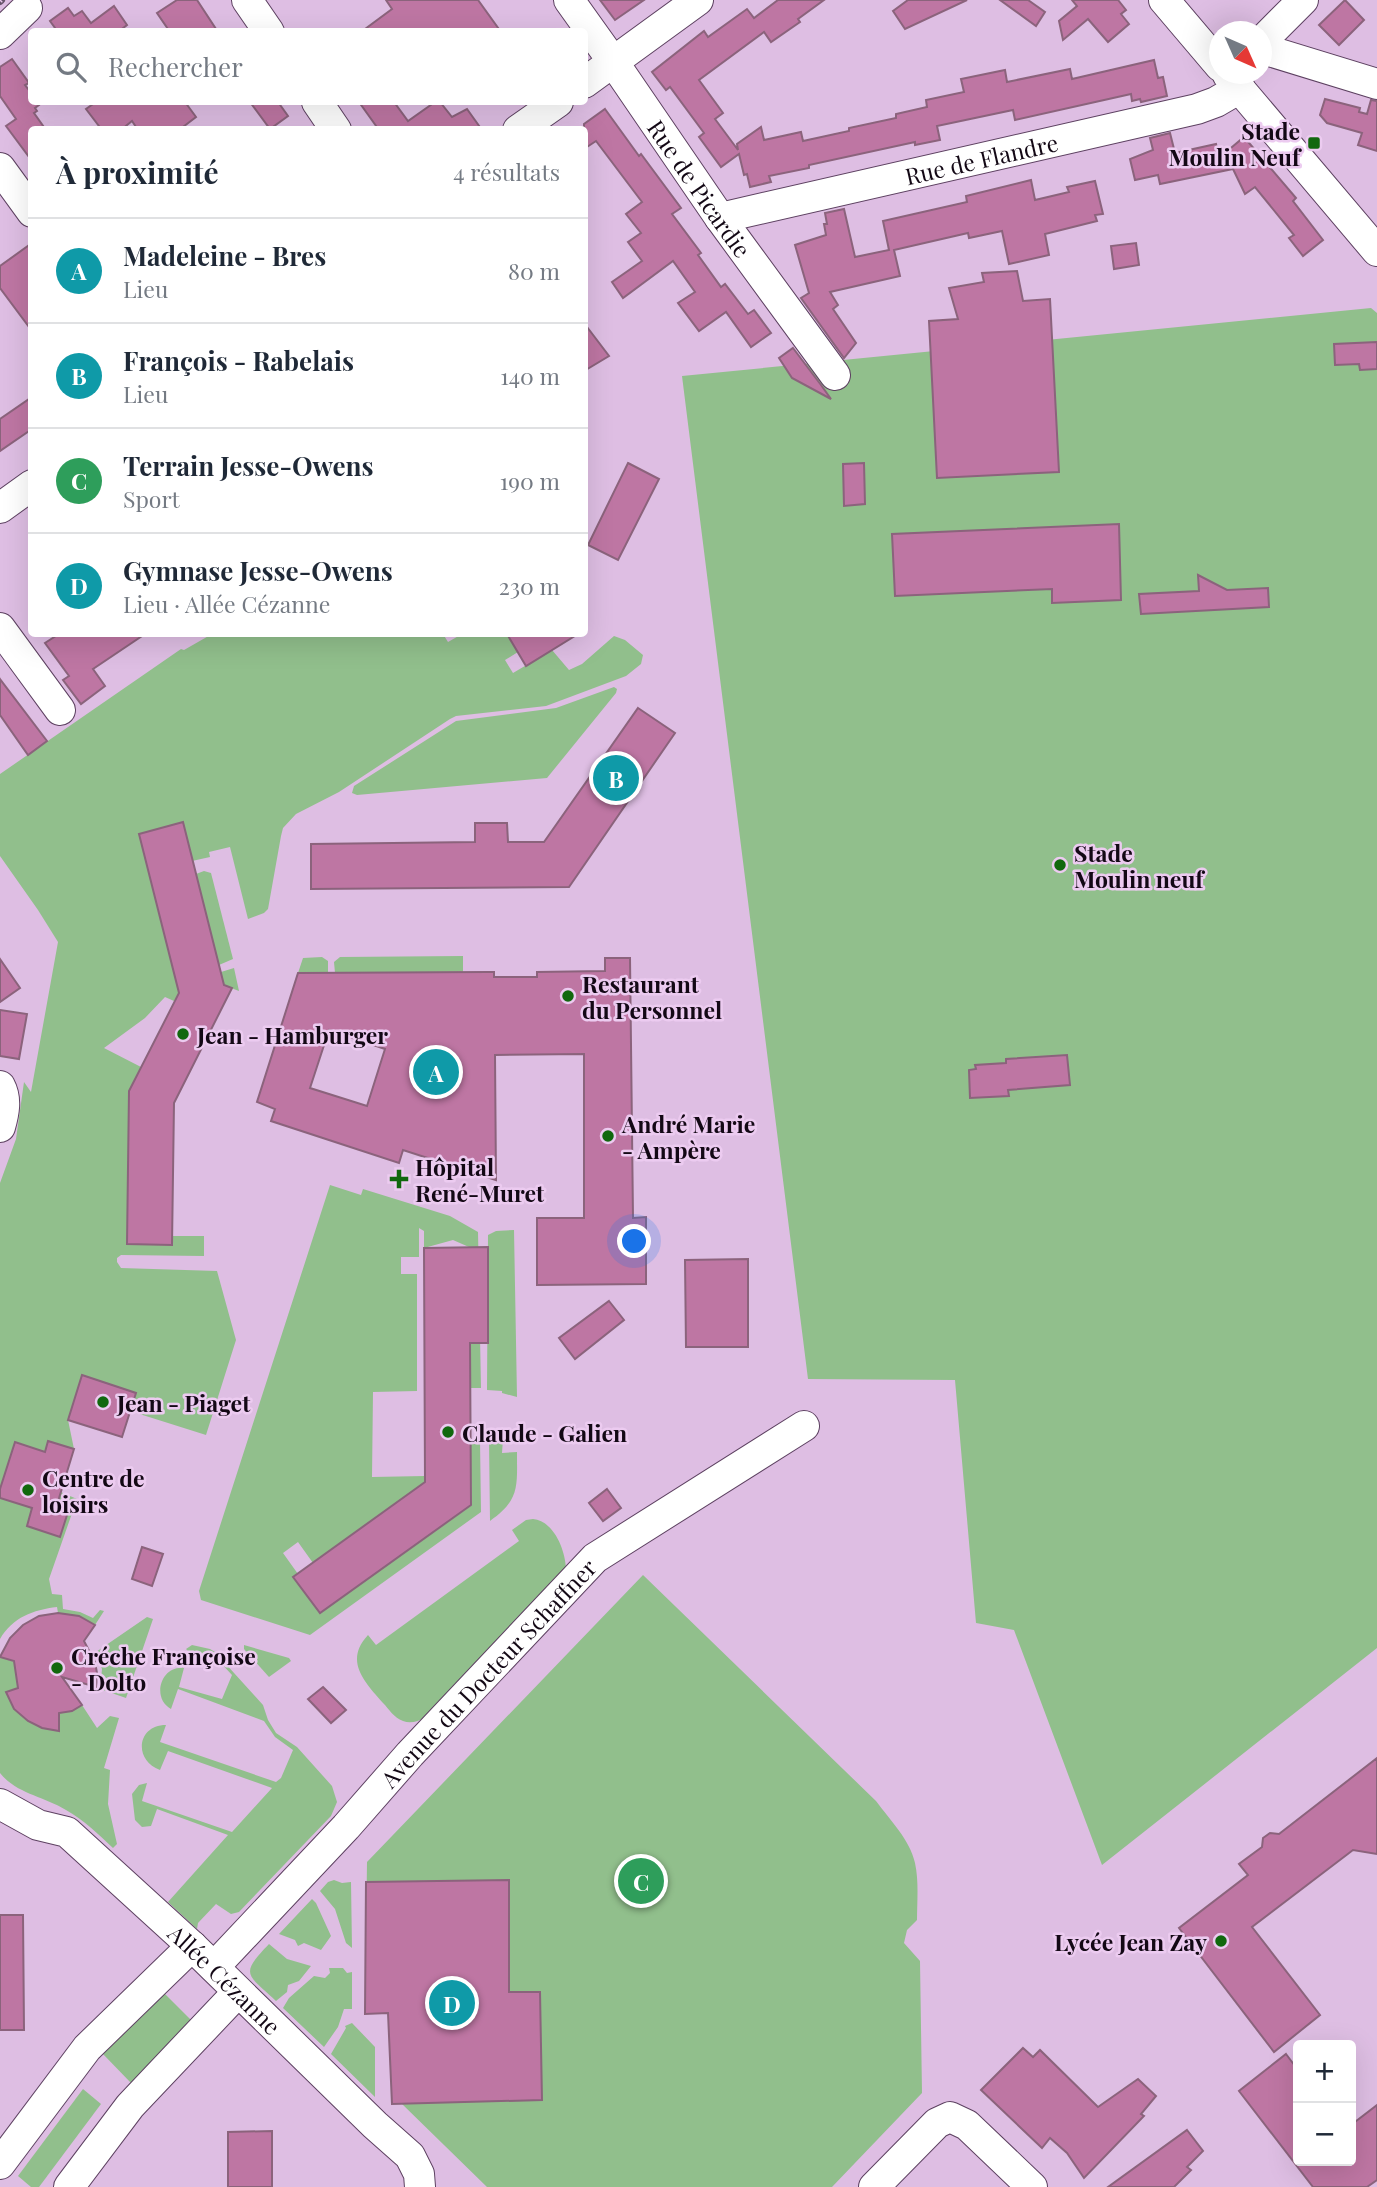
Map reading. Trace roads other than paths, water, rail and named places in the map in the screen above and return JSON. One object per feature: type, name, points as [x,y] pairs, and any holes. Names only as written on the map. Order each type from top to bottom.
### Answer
[{"type":"street","points":[[247,0],[266,28]]},
{"type":"street","name":"Rue de Picardie","points":[[569,0],[720,218],[835,375]]},
{"type":"street","points":[[588,80],[698,0]]},
{"type":"street","points":[[1164,0],[1209,51]]},
{"type":"street","points":[[1272,31],[1303,0]]},
{"type":"street","points":[[0,34],[27,8]]},
{"type":"street","points":[[1272,53],[1377,84]]},
{"type":"street","name":"Rue de Flandre","points":[[720,218],[1197,109],[1216,102],[1226,84]]},
{"type":"street","points":[[1238,84],[1377,251]]},
{"type":"street","points":[[319,105],[333,126]]},
{"type":"street","points":[[524,126],[554,105]]},
{"type":"street","points":[[0,168],[28,206]]},
{"type":"street","points":[[0,508],[28,488]]},
{"type":"street","points":[[0,628],[60,709]]},
{"type":"street","points":[[0,1086],[3,1089],[5,1110],[0,1127]]},
{"type":"street","name":"Avenue du Docteur Schaffner","points":[[214,1967],[595,1558],[804,1426]]},
{"type":"street","name":"Allée Cézanne","points":[[0,1804],[38,1825],[66,1832],[192,1946],[410,2156],[419,2174],[420,2187]]},
{"type":"street","points":[[0,2164],[87,2048],[192,1946]]},
{"type":"street","points":[[69,2187],[130,2106],[238,1992]]},
{"type":"street","points":[[874,2187],[936,2123],[950,2117],[967,2125],[1032,2187]]},
{"type":"place","name":"Stade Moulin Neuf","points":[[1314,143]]},
{"type":"place","name":"François - Rabelais","points":[[616,778]]},
{"type":"place","name":"Stade Moulin neuf","points":[[1060,865]]},
{"type":"place","name":"Restaurant du Personnel","points":[[568,996]]},
{"type":"place","name":"Jean - Hamburger","points":[[183,1034]]},
{"type":"place","name":"Madeleine - Bres","points":[[436,1072]]},
{"type":"place","name":"André Marie - Ampère","points":[[608,1136]]},
{"type":"place","name":"Hôpital René-Muret","points":[[399,1179]]},
{"type":"place","name":"Jean - Piaget","points":[[103,1402]]},
{"type":"place","name":"Claude - Galien","points":[[448,1432]]},
{"type":"place","name":"Centre de loisirs","points":[[28,1490]]},
{"type":"place","name":"Créche Françoise - Dolto","points":[[57,1668]]},
{"type":"place","name":"Terrain Jesse-Owens","points":[[641,1881]]},
{"type":"place","name":"Lycée Jean Zay","points":[[1221,1941]]},
{"type":"place","name":"Gymnase Jesse-Owens","points":[[452,2003]]}]
